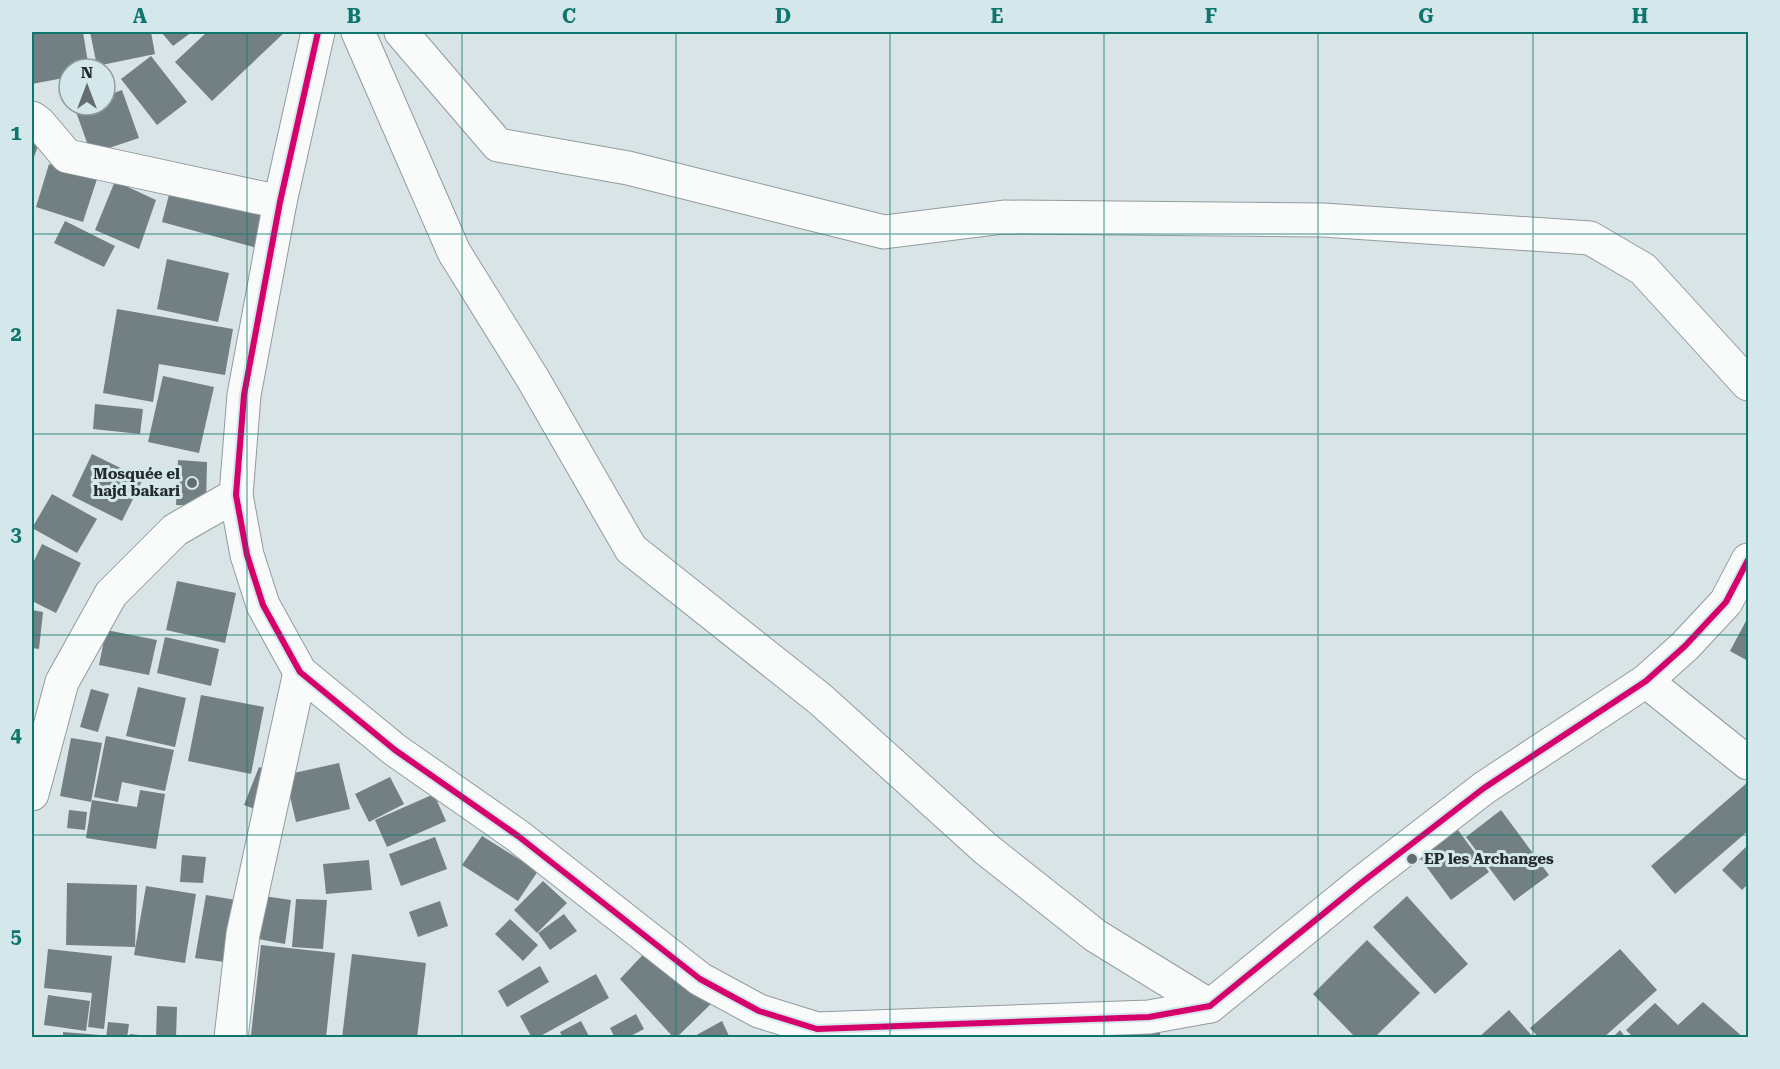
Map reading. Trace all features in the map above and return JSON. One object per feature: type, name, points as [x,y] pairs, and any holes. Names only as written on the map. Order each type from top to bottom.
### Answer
[{"type":"street","points":[[318,32],[280,202],[244,395],[236,495],[247,555],[263,604],[300,672],[395,750],[518,836],[700,979],[763,1024],[817,1029],[1149,1017],[1210,1006],[1361,883],[1484,788],[1646,681],[1685,646],[1726,602],[1749,560]]},
{"type":"street","points":[[358,32],[369,51],[454,252],[533,379],[631,549],[820,699],[986,849],[1096,936],[1210,1006]]},
{"type":"street","points":[[400,32],[498,145],[628,168],[884,232],[1004,217],[1323,220],[1590,238],[1643,269],[1749,384]]},
{"type":"street","points":[[32,118],[68,156],[280,202]]},
{"type":"street","points":[[32,794],[62,682],[111,594],[175,530],[236,495]]},
{"type":"street","points":[[231,1038],[243,934],[300,672]]},
{"type":"street","points":[[1646,681],[1749,763]]},
{"type":"street","points":[[1149,1017],[1180,1038]]},
{"type":"building","points":[[32,32],[83,32],[87,57],[57,57],[57,79],[32,84]]},
{"type":"building","points":[[90,32],[151,32],[155,54],[117,62],[117,57],[95,57]]},
{"type":"building","points":[[161,32],[192,32],[173,46]]},
{"type":"building","points":[[207,32],[285,32],[212,101],[175,62]]},
{"type":"building","points":[[151,56],[187,102],[157,125],[121,79]]},
{"type":"building","points":[[122,90],[139,138],[91,154],[78,117],[117,117],[117,92]]},
{"type":"building","points":[[32,125],[44,130],[34,157],[32,156]]},
{"type":"building","points":[[49,164],[97,179],[83,222],[36,207]]},
{"type":"building","points":[[115,181],[156,200],[139,249],[95,230]]},
{"type":"building","points":[[172,183],[267,208],[264,250],[162,222]]},
{"type":"building","points":[[65,221],[115,246],[104,267],[54,243]]},
{"type":"building","points":[[167,259],[229,273],[218,322],[157,309]]},
{"type":"building","points":[[117,309],[233,329],[225,375],[159,364],[153,402],[103,393]]},
{"type":"building","points":[[163,376],[214,387],[199,453],[148,442]]},
{"type":"building","points":[[95,404],[143,409],[140,434],[93,429]]},
{"type":"building","points":[[92,454],[143,479],[122,521],[72,496]]},
{"type":"building","points":[[178,460],[207,462],[206,506],[176,505]]},
{"type":"building","points":[[52,494],[97,519],[77,553],[32,528]]},
{"type":"building","points":[[42,544],[81,563],[56,613],[32,601],[32,565]]},
{"type":"building","points":[[177,581],[236,593],[225,643],[166,630]]},
{"type":"building","points":[[32,610],[43,612],[39,649],[32,648]]},
{"type":"building","points":[[1748,620],[1748,661],[1730,651]]},
{"type":"building","points":[[106,630],[157,640],[149,675],[99,665]]},
{"type":"building","points":[[165,637],[219,649],[211,686],[157,673]]},
{"type":"building","points":[[138,687],[186,698],[175,747],[126,736]]},
{"type":"building","points":[[91,689],[109,694],[98,732],[80,727]]},
{"type":"building","points":[[201,695],[264,707],[251,774],[188,761]]},
{"type":"building","points":[[106,736],[174,750],[165,791],[122,782],[118,802],[94,797]]},
{"type":"building","points":[[71,738],[102,743],[91,802],[60,796]]},
{"type":"building","points":[[339,763],[350,809],[296,822],[285,775]]},
{"type":"building","points":[[259,767],[275,773],[260,811],[244,805]]},
{"type":"building","points":[[390,777],[404,804],[369,822],[355,794]]},
{"type":"building","points":[[1748,782],[1748,831],[1675,894],[1651,866]]},
{"type":"building","points":[[140,790],[165,794],[156,849],[86,838],[92,800],[137,807]]},
{"type":"building","points":[[434,794],[446,821],[387,847],[375,820]]},
{"type":"building","points":[[69,810],[87,812],[85,830],[67,828]]},
{"type":"building","points":[[1501,810],[1549,875],[1514,901],[1466,837]]},
{"type":"building","points":[[1458,830],[1489,872],[1451,900],[1420,858]]},
{"type":"building","points":[[482,836],[538,871],[518,901],[462,865]]},
{"type":"building","points":[[435,837],[447,869],[401,886],[389,854]]},
{"type":"building","points":[[1748,845],[1748,884],[1742,890],[1722,870]]},
{"type":"building","points":[[182,855],[206,857],[203,883],[180,882]]},
{"type":"building","points":[[369,860],[372,890],[326,894],[323,864]]},
{"type":"building","points":[[543,881],[567,903],[537,933],[514,910]]},
{"type":"building","points":[[67,883],[137,885],[135,947],[66,945]]},
{"type":"building","points":[[146,886],[196,894],[185,963],[134,955]]},
{"type":"building","points":[[206,895],[242,901],[232,963],[195,958]]},
{"type":"building","points":[[264,896],[291,900],[285,944],[258,939]]},
{"type":"building","points":[[1407,896],[1468,964],[1435,994],[1373,927]]},
{"type":"building","points":[[296,899],[327,900],[323,949],[292,947]]},
{"type":"building","points":[[440,901],[448,926],[418,937],[409,912]]},
{"type":"building","points":[[564,914],[577,931],[550,950],[538,933]]},
{"type":"building","points":[[510,919],[538,945],[523,961],[495,934]]},
{"type":"building","points":[[1367,940],[1420,993],[1374,1038],[1356,1038],[1313,994]]},
{"type":"building","points":[[653,944],[713,1002],[676,1038],[620,979]]},
{"type":"building","points":[[261,945],[335,953],[326,1038],[276,1038],[251,1035]]},
{"type":"building","points":[[48,949],[112,956],[104,1029],[88,1027],[92,993],[44,988]]},
{"type":"building","points":[[1620,949],[1657,990],[1603,1038],[1539,1038],[1530,1028]]},
{"type":"building","points":[[352,954],[426,963],[417,1038],[342,1038]]},
{"type":"building","points":[[540,966],[549,982],[507,1007],[498,991]]},
{"type":"building","points":[[596,974],[609,998],[537,1038],[532,1038],[520,1016]]},
{"type":"building","points":[[48,995],[90,1001],[86,1031],[44,1025]]},
{"type":"building","points":[[1703,1002],[1744,1038],[1634,1038],[1626,1030],[1655,1003],[1678,1025]]},
{"type":"building","points":[[157,1006],[177,1007],[176,1038],[156,1038]]},
{"type":"building","points":[[1509,1010],[1534,1038],[1478,1038]]},
{"type":"building","points":[[636,1014],[644,1029],[627,1038],[615,1038],[610,1028]]},
{"type":"building","points":[[581,1021],[589,1036],[563,1038],[560,1032]]},
{"type":"building","points":[[722,1021],[730,1038],[691,1038]]},
{"type":"building","points":[[108,1022],[129,1024],[127,1038],[106,1038]]},
{"type":"building","points":[[1120,1025],[1160,1028],[1160,1038],[1119,1038]]},
{"type":"building","points":[[1620,1030],[1626,1038],[1612,1038]]},
{"type":"building","points":[[1075,1031],[1101,1031],[1101,1038],[1075,1038]]},
{"type":"building","points":[[63,1032],[100,1035],[100,1038],[63,1038]]},
{"type":"building","points":[[130,1034],[148,1036],[148,1038],[129,1038]]},
{"type":"cycle path","points":[[318,32],[280,202],[244,395],[236,495],[247,555],[263,605],[300,672],[395,750],[518,836],[700,979],[759,1011],[817,1029],[1149,1017],[1210,1006],[1361,883],[1484,788],[1646,681],[1685,646],[1726,602],[1748,560]]},
{"type":"place","name":"Mosquée el hajd bakari","points":[[192,483]]},
{"type":"place","name":"EP les Archanges","points":[[1412,859]]}]
